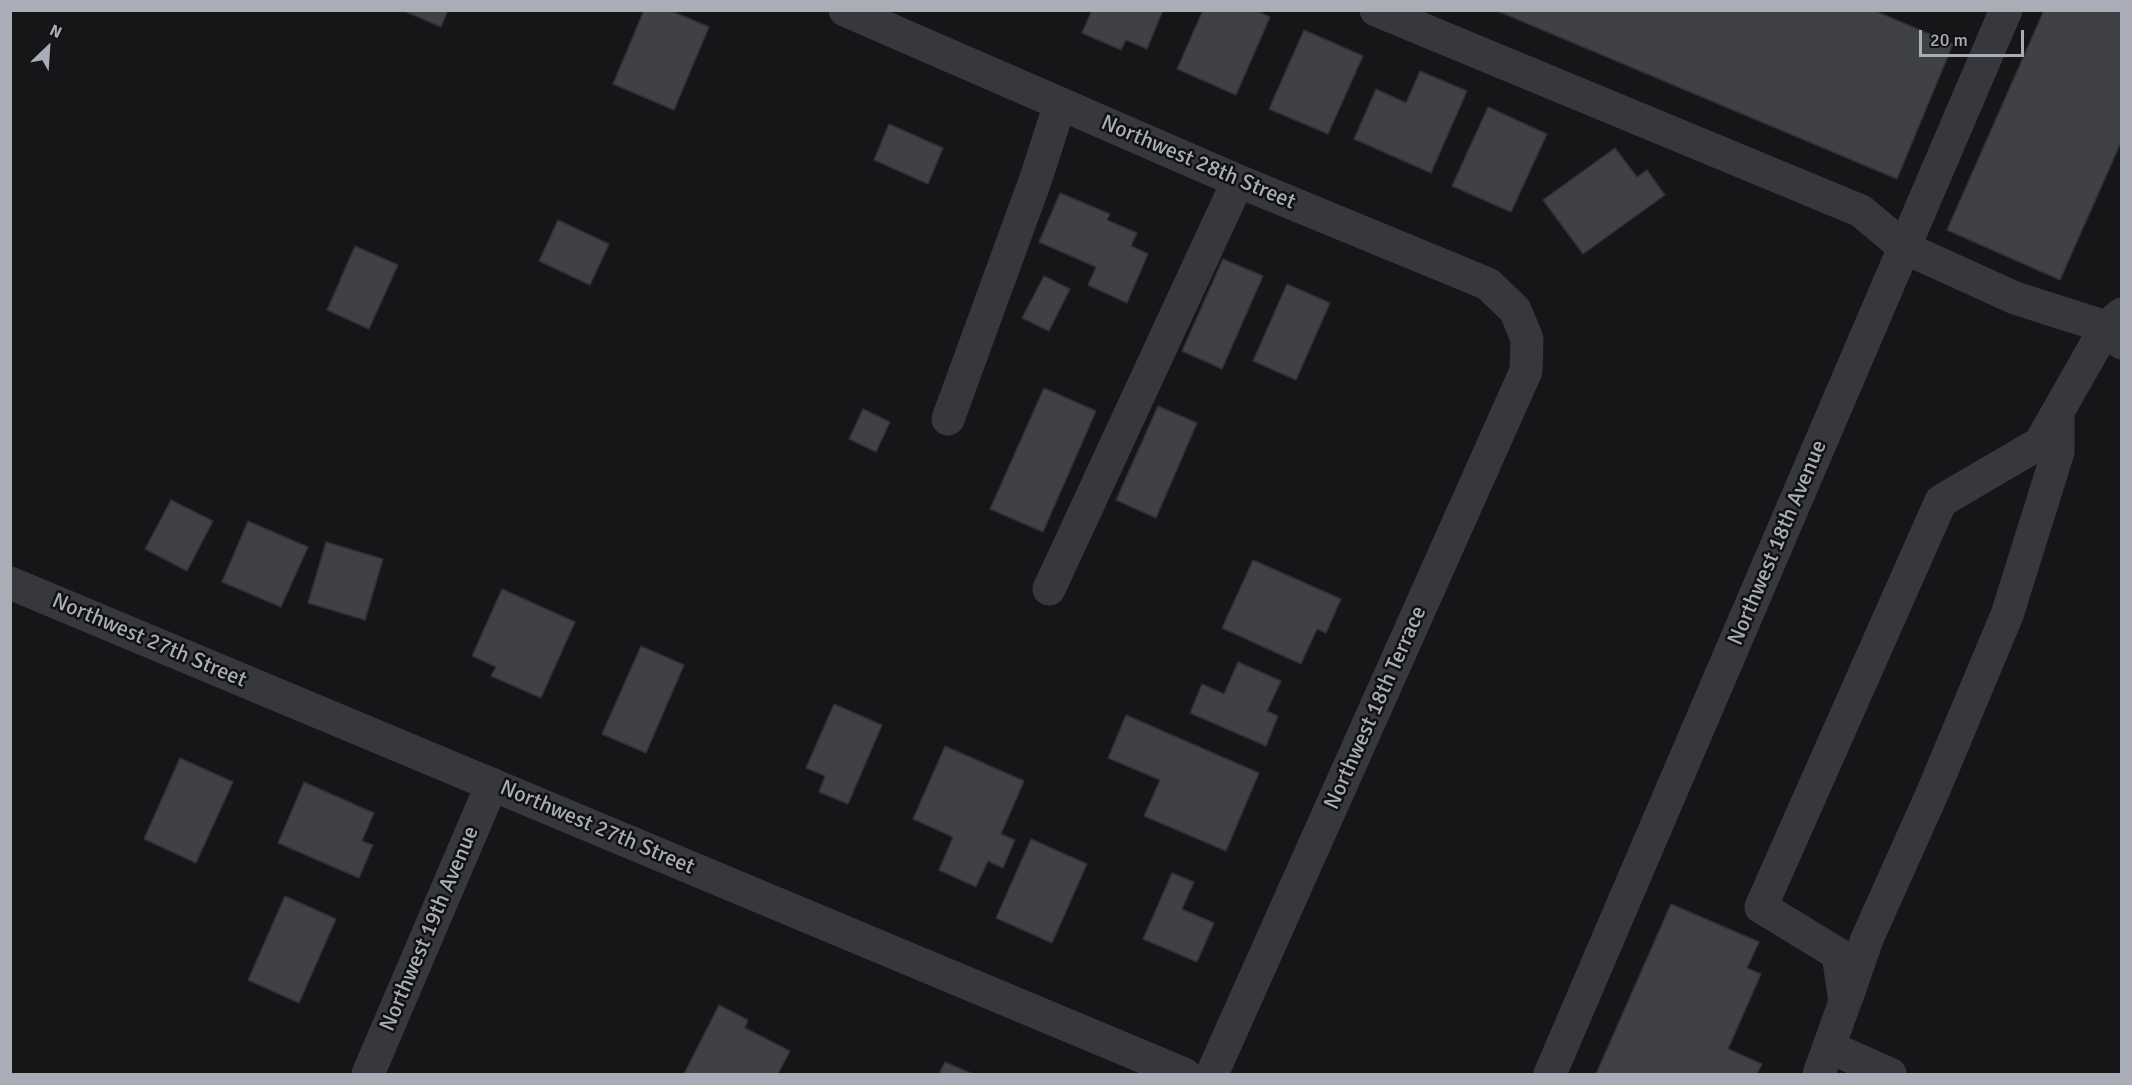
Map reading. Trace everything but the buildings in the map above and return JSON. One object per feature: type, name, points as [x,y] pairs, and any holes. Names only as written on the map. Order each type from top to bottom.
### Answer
[{"type":"street","name":"Northwest 28th Street","points":[[845,10],[1238,181],[1488,284],[1515,310],[1527,339]]},
{"type":"street","points":[[1376,10],[1862,211],[1905,248],[2015,298],[2116,328],[2058,411],[2040,443],[1941,501],[1761,907],[1838,954],[1845,1002]]},
{"type":"street","name":"Northwest 18th Avenue","points":[[1550,1074],[2006,10]]},
{"type":"street","points":[[948,419],[1035,181],[1060,104]]},
{"type":"street","points":[[1049,589],[1238,181]]},
{"type":"street","name":"Northwest 18th Terrace","points":[[1212,1074],[1526,372],[1527,339]]},
{"type":"street","points":[[1890,1074],[1824,1061],[1867,939],[1932,794],[2007,615],[2058,452],[2058,411]]},
{"type":"street","name":"Northwest 27th Street","points":[[10,583],[1184,1074]]},
{"type":"street","name":"Northwest 19th Avenue","points":[[368,1074],[492,784]]}]
